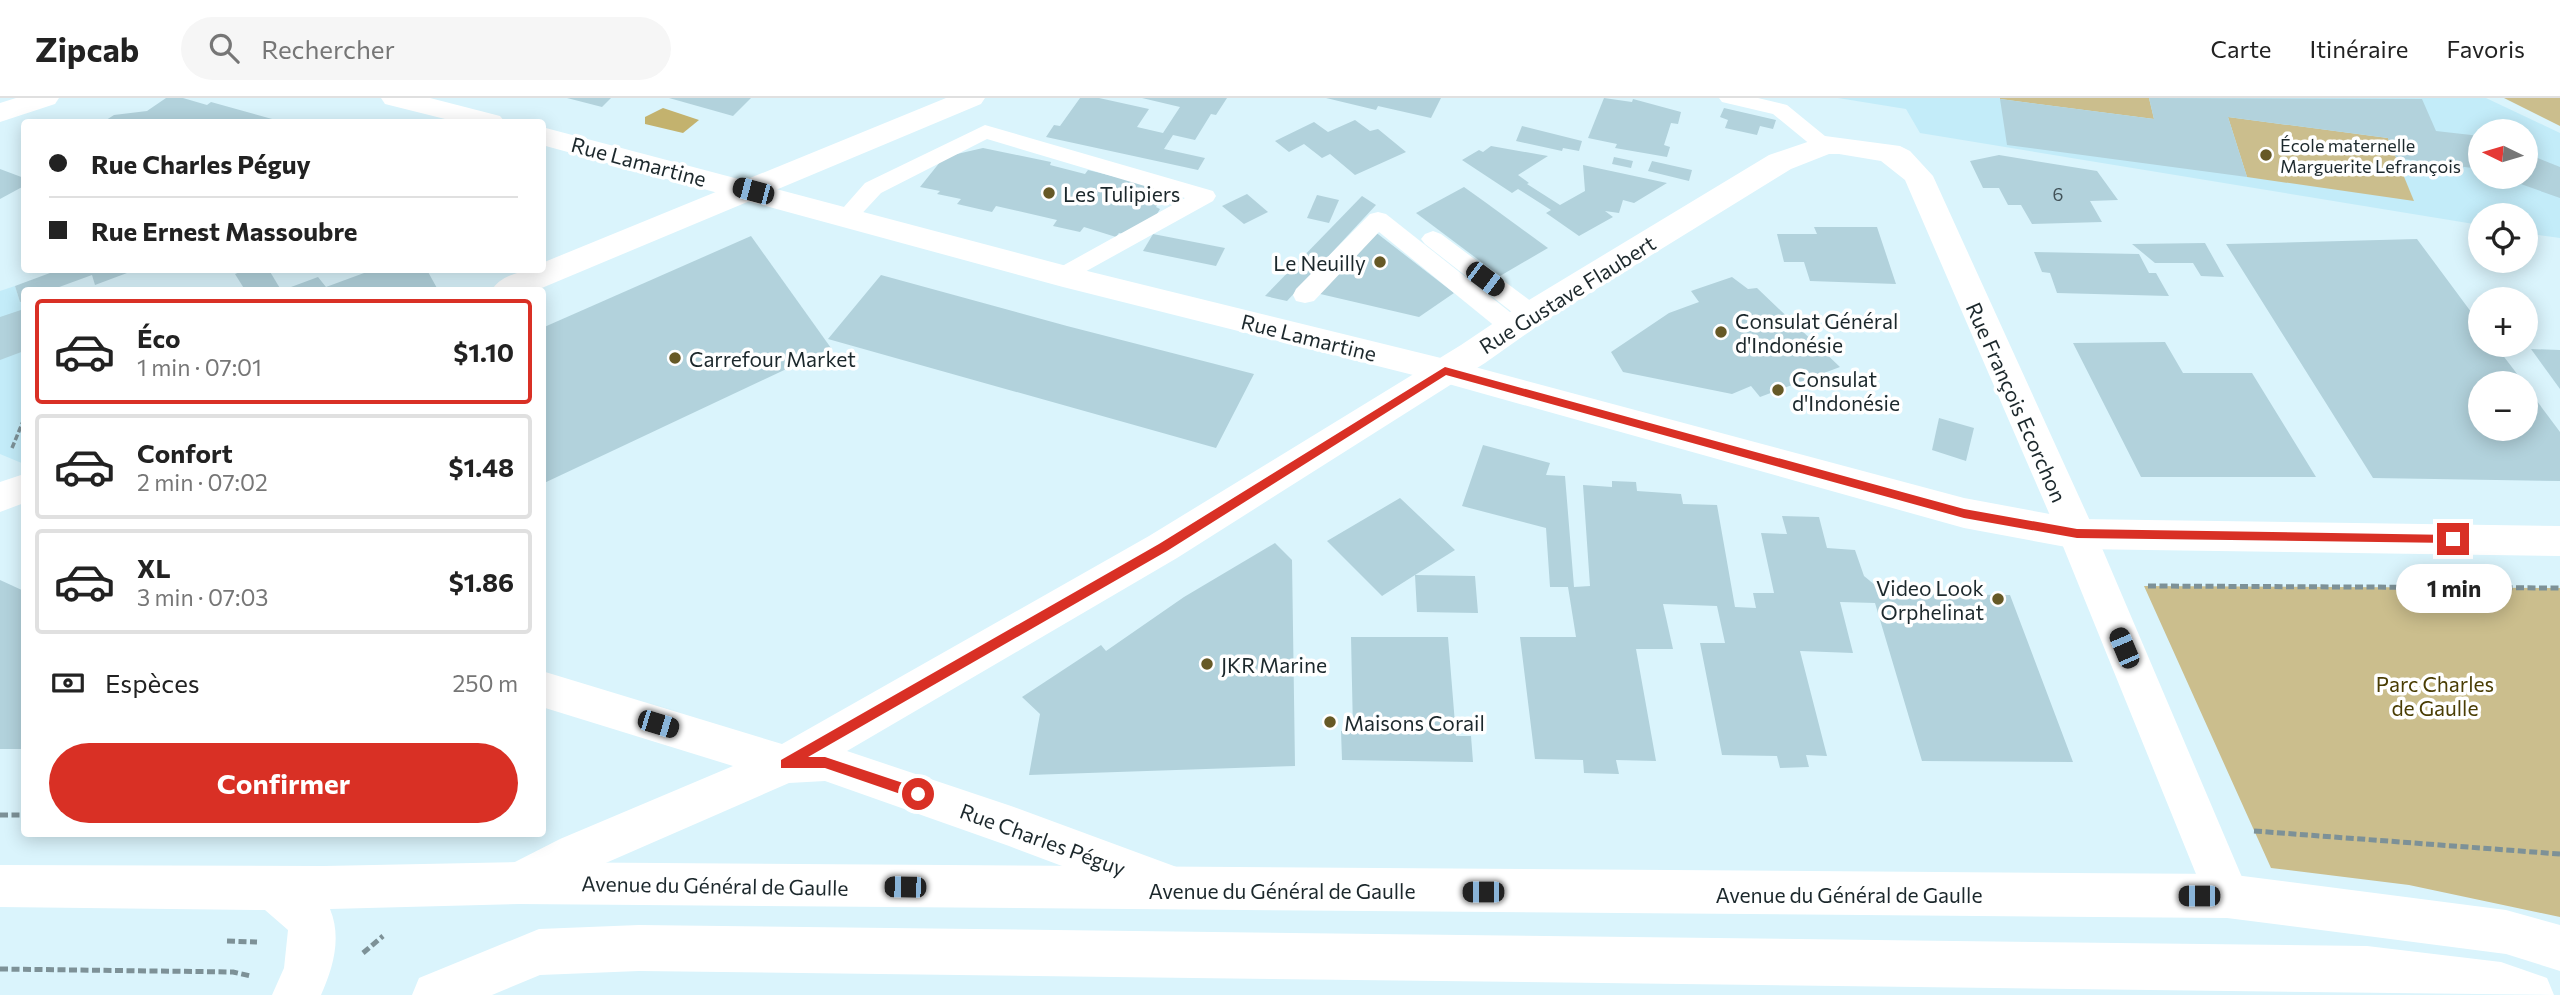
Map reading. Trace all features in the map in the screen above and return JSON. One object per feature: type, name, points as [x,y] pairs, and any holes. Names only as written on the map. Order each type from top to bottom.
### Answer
[{"type":"street","points":[[0,113],[45,98]]},
{"type":"street","points":[[395,98],[478,119]]},
{"type":"street","points":[[515,287],[753,191],[971,98]]},
{"type":"street","name":"Rue Lamartine","points":[[546,137],[1063,276],[1445,371],[1964,513],[2077,534],[2560,541]]},
{"type":"street","name":"Rue Gustave Flaubert","points":[[519,883],[576,854],[786,764],[1163,547],[1445,371],[1521,320],[1780,162],[1825,145],[1889,153]]},
{"type":"street","name":"Rue François Ecorchon","points":[[1889,153],[1899,158],[1917,176],[2077,534],[2227,896]]},
{"type":"street","name":"Rue Charles Péguy","points":[[546,690],[786,764],[825,762],[1011,826],[1180,890]]},
{"type":"street","name":"Avenue du Général de Gaulle","points":[[0,886],[275,889],[519,883],[2227,896],[2506,932],[2560,948]]},
{"type":"street","points":[[275,889],[311,920],[313,940],[309,973],[278,987]]},
{"type":"street","points":[[436,995],[539,952],[639,948],[2367,969],[2501,986],[2530,995]]},
{"type":"lane","points":[[1729,98],[1780,109],[1825,145]]},
{"type":"lane","points":[[847,216],[873,188],[985,132],[1205,196],[1063,276]]},
{"type":"lane","points":[[1385,203],[1521,320]]},
{"type":"lane","points":[[1305,295],[1378,219],[1521,320]]},
{"type":"path","points":[[8,452],[16,443],[21,428]]},
{"type":"path","points":[[2144,586],[2560,588]]},
{"type":"path","points":[[0,815],[21,815]]},
{"type":"path","points":[[2255,831],[2560,853]]},
{"type":"path","points":[[217,940],[269,943]]},
{"type":"path","points":[[0,969],[233,972],[278,987]]},
{"type":"shaded area","name":"École maternelle Marguerite Lefrançois","points":[[1838,98],[2486,98],[2530,119],[2468,119],[2468,189],[2538,189],[2538,123],[2560,133],[2560,238],[2538,235],[2538,203],[2468,203],[2468,223],[1920,133],[1906,109]]},
{"type":"shaded area","points":[[663,108],[699,120],[683,133],[645,124],[645,117]]},
{"type":"shaded area","points":[[15,286],[21,302],[21,463],[0,454],[0,291]]},
{"type":"green space","points":[[2000,98],[2149,98],[2154,119],[2000,99]]},
{"type":"green space","points":[[2504,98],[2560,98],[2560,126]]},
{"type":"green space","points":[[2228,117],[2388,138],[2414,201],[2247,177]]},
{"type":"green space","name":"Parc Charles de Gaulle","points":[[2144,586],[2560,588],[2560,917],[2409,885],[2271,868]]},
{"type":"building","points":[[166,98],[183,98],[207,105],[211,102],[272,119],[108,119],[114,115],[147,111]]},
{"type":"building","points":[[567,98],[611,98],[602,107]]},
{"type":"building","points":[[669,98],[751,98],[733,116]]},
{"type":"building","points":[[1080,98],[1099,98],[1149,109],[1137,127],[1163,133],[1180,107],[1142,98],[1227,98],[1216,115],[1211,114],[1195,140],[1173,135],[1164,149],[1205,158],[1198,170],[1046,137],[1054,125],[1060,126]]},
{"type":"building","points":[[1326,98],[1441,98],[1431,118],[1378,106],[1376,110]]},
{"type":"building","points":[[1604,98],[1632,102],[1633,99],[1681,112],[1678,124],[1671,123],[1664,145],[1670,147],[1667,157],[1615,148],[1617,144],[1588,138]]},
{"type":"building","points":[[2149,98],[2422,99],[2436,131],[2468,135],[2468,167],[2396,158],[2388,138],[2228,117],[2247,177],[2007,145],[2000,99],[2154,119]]},
{"type":"building","points":[[1724,108],[1776,120],[1773,129],[1760,126],[1757,135],[1725,128],[1728,120],[1720,117]]},
{"type":"building","points":[[1355,120],[1370,131],[1378,129],[1406,152],[1355,175],[1330,154],[1322,158],[1304,144],[1289,152],[1275,141],[1314,122],[1328,132]]},
{"type":"building","points":[[1522,126],[1582,141],[1579,151],[1563,148],[1562,151],[1516,141]]},
{"type":"building","points":[[1491,146],[1548,156],[1518,175],[1560,205],[1585,191],[1583,165],[1667,183],[1634,203],[1623,200],[1619,213],[1605,211],[1613,217],[1579,236],[1546,213],[1551,210],[1518,189],[1512,193],[1462,160]]},
{"type":"building","name":"Les Tulipiers","points":[[983,148],[1051,162],[1050,165],[1085,174],[1088,170],[1157,187],[1155,192],[1164,194],[1156,207],[1160,209],[1147,231],[1136,237],[1119,233],[1116,237],[1084,227],[1080,232],[1053,226],[1057,220],[996,206],[992,212],[957,204],[961,199],[920,187],[944,157]]},
{"type":"building","points":[[1999,155],[2097,171],[2118,200],[2090,201],[2102,222],[2032,224],[2021,205],[2008,205],[1999,188],[1983,188],[1970,161]]},
{"type":"building","points":[[1614,157],[1633,161],[1631,168],[1612,164]]},
{"type":"building","points":[[2538,158],[2560,167],[2560,198],[2535,189],[2538,189]]},
{"type":"building","points":[[1652,161],[1692,170],[1689,181],[1648,171]]},
{"type":"building","points":[[0,169],[21,177],[21,188],[0,199]]},
{"type":"building","points":[[1464,187],[1548,248],[1500,276],[1416,213]]},
{"type":"building","points":[[1247,194],[1268,212],[1244,224],[1222,206]]},
{"type":"building","points":[[1317,195],[1339,200],[1329,223],[1307,218]]},
{"type":"building","points":[[1362,196],[1376,205],[1287,301],[1265,296]]},
{"type":"building","points":[[1814,227],[1877,227],[1896,284],[1810,281],[1804,262],[1784,262],[1777,234],[1817,234]]},
{"type":"building","name":"Le Neuilly","points":[[1374,231],[1454,293],[1419,317],[1316,293]]},
{"type":"building","points":[[1153,234],[1225,248],[1216,266],[1143,251]]},
{"type":"building","name":"Carrefour Market","points":[[751,236],[831,348],[546,482],[546,326]]},
{"type":"building","points":[[2417,239],[2468,308],[2468,357],[2504,357],[2515,371],[2468,371],[2468,441],[2538,441],[2538,402],[2560,432],[2560,481],[2373,478],[2226,244]]},
{"type":"building","points":[[2205,243],[2224,277],[2201,276],[2193,263],[2155,263],[2132,244]]},
{"type":"building","points":[[2034,252],[2139,254],[2149,273],[2156,273],[2169,296],[2057,293],[2050,273],[2042,272]]},
{"type":"building","points":[[50,273],[127,273],[95,285],[92,275],[59,287],[21,287],[20,302],[15,286]]},
{"type":"building","points":[[271,273],[279,287],[243,287],[235,274]]},
{"type":"building","points":[[364,273],[429,273],[436,287],[326,287]]},
{"type":"building","points":[[881,275],[1254,374],[1216,448],[828,339]]},
{"type":"building","points":[[318,277],[326,287],[291,287]]},
{"type":"building","name":"Consulat Général d'Indonésie","points":[[1732,277],[1748,289],[1757,288],[1840,367],[1760,397],[1751,386],[1732,394],[1623,372],[1611,352],[1669,313],[1699,302],[1691,291]]},
{"type":"building","points":[[21,310],[21,352],[0,360],[0,317]]},
{"type":"building","points":[[2165,342],[2183,373],[2252,373],[2316,477],[2141,477],[2073,343]]},
{"type":"building","points":[[2538,349],[2560,350],[2560,389],[2537,357]]},
{"type":"building","points":[[1939,418],[1974,428],[1966,461],[1932,450]]},
{"type":"building","points":[[1483,445],[1550,463],[1546,475],[1565,476],[1574,587],[1590,586],[1583,485],[1612,487],[1612,481],[1636,482],[1637,491],[1681,494],[1683,504],[1717,505],[1735,607],[1756,608],[1753,593],[1774,593],[1761,533],[1787,534],[1782,516],[1819,517],[1827,548],[1855,550],[1864,576],[1886,594],[2010,595],[2073,762],[1922,761],[1875,603],[1840,602],[1853,653],[1800,651],[1827,756],[1806,755],[1809,767],[1780,768],[1777,756],[1722,755],[1700,643],[1725,643],[1717,606],[1663,604],[1673,649],[1636,649],[1656,761],[1616,760],[1619,774],[1584,773],[1583,760],[1535,759],[1520,637],[1576,637],[1568,587],[1550,587],[1546,528],[1462,506]]},
{"type":"building","points":[[1400,498],[1455,550],[1382,596],[1327,541]]},
{"type":"building","name":"JKR Marine","points":[[1275,543],[1292,560],[1295,766],[1029,775],[1040,714],[1022,697],[1101,645],[1106,651],[1184,597]]},
{"type":"building","points":[[1415,575],[1475,576],[1478,613],[1417,612]]},
{"type":"building","points":[[0,580],[21,590],[21,749],[0,749]]},
{"type":"building","points":[[1351,637],[1448,637],[1456,736],[1471,736],[1473,762],[1342,760],[1341,731],[1353,731]]},
{"type":"place","name":"École maternelle Marguerite Lefrançois","points":[[2266,155]]},
{"type":"place","name":"Les Tulipiers","points":[[1049,193]]},
{"type":"place","name":"Le Neuilly","points":[[1380,262]]},
{"type":"place","name":"Consulat Général d'Indonésie","points":[[1721,332]]},
{"type":"place","name":"Carrefour Market","points":[[675,358]]},
{"type":"place","name":"Consulat d'Indonésie","points":[[1778,390]]},
{"type":"place","name":"Video Look Orphelinat","points":[[1998,599]]},
{"type":"place","name":"JKR Marine","points":[[1207,664]]},
{"type":"place","name":"Maisons Corail","points":[[1330,722]]},
{"type":"route","points":[[918,794],[825,762],[786,764],[1163,547],[1445,371],[1964,513],[2077,534],[2453,539]]}]
